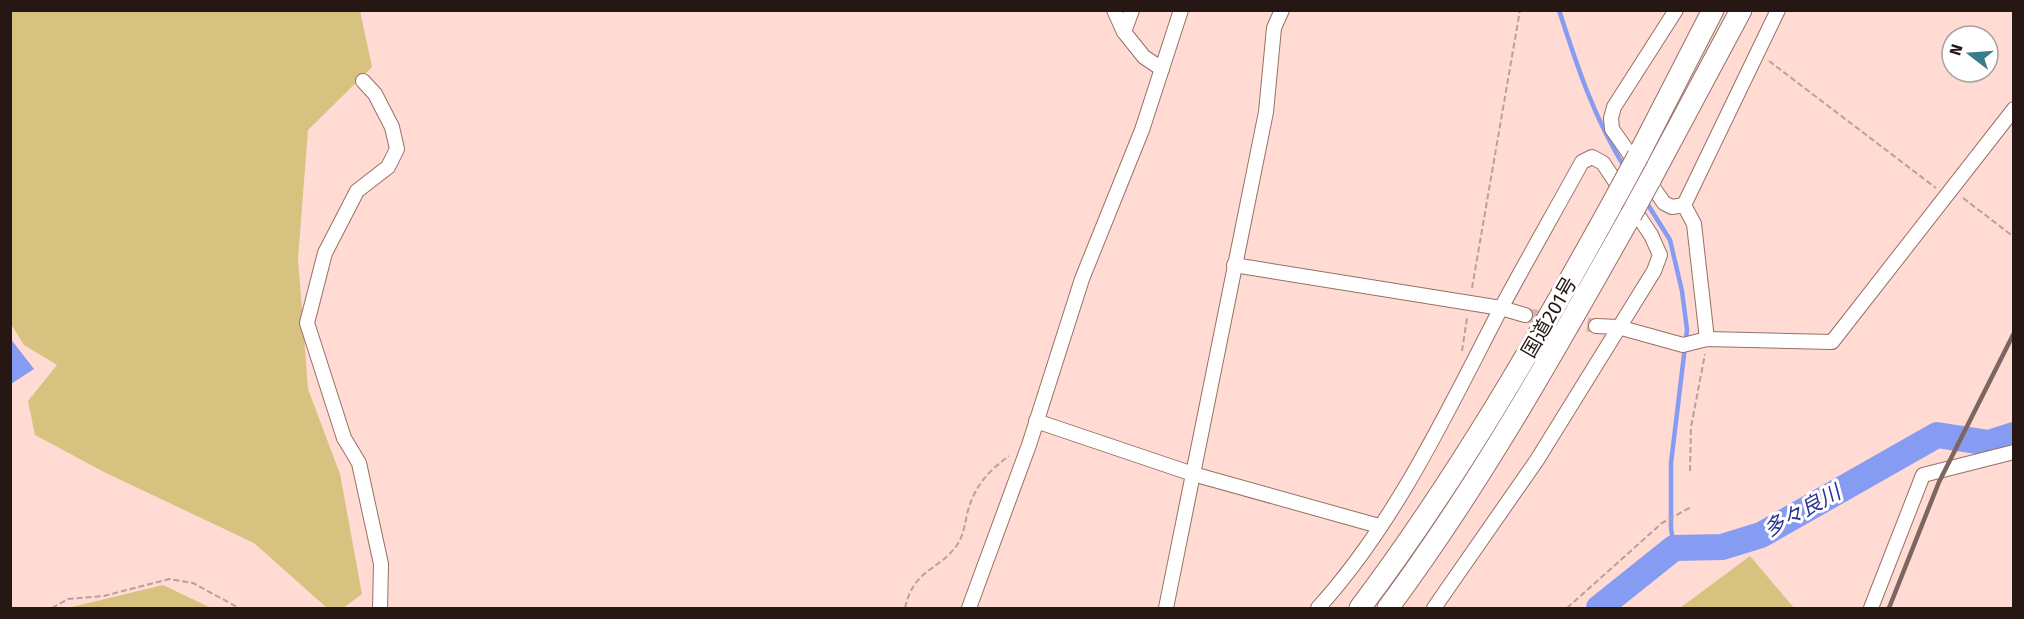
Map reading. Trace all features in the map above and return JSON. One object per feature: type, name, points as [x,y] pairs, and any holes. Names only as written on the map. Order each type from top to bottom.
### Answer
[{"type":"highway","name":"国道201号","points":[[1360,609],[1449,482],[1498,404],[1617,195],[1713,10]]},
{"type":"highway","name":"国道201号","points":[[1388,609],[1474,486],[1545,369],[1741,10]]},
{"type":"street","points":[[1114,10],[1124,32],[1144,57],[1162,69]]},
{"type":"street","points":[[1124,32],[1132,10]]},
{"type":"street","points":[[969,609],[1029,445],[1082,279],[1142,130],[1181,10]]},
{"type":"street","points":[[1166,609],[1266,112],[1274,28],[1282,10]]},
{"type":"street","points":[[1676,10],[1614,107],[1611,118],[1612,129],[1664,203],[1672,207],[1684,205]]},
{"type":"street","points":[[1684,205],[1778,10]]},
{"type":"street","points":[[363,81],[375,94],[392,127],[397,149],[388,167],[357,191],[325,253],[307,323],[344,438],[359,463],[381,564],[380,609]]},
{"type":"street","points":[[1596,326],[1618,327],[1683,345],[1704,340],[1832,342],[2013,110]]},
{"type":"street","points":[[1318,609],[1339,585],[1379,526],[1435,435],[1501,308],[1582,162],[1592,158],[1603,163],[1651,235],[1660,255],[1654,271],[1537,460],[1434,609]]},
{"type":"street","points":[[1684,205],[1694,224],[1704,340]]},
{"type":"street","points":[[1234,265],[1469,305],[1501,308],[1525,315]]},
{"type":"street","points":[[1036,421],[1193,474],[1379,526]]},
{"type":"street","points":[[1871,609],[1923,475],[2013,452]]},
{"type":"path","points":[[1469,305],[1520,10]]},
{"type":"path","points":[[1757,51],[2013,237]]},
{"type":"path","points":[[1690,471],[1691,426],[1704,340]]},
{"type":"path","points":[[905,609],[914,586],[925,570],[955,548],[962,538],[971,500],[980,480],[996,465],[1029,445]]},
{"type":"path","points":[[1567,609],[1662,524],[1690,507]]},
{"type":"path","points":[[52,609],[68,599],[104,596],[169,579],[193,583],[239,609]]},
{"type":"shaded area","points":[[11,11],[360,11],[372,67],[308,130],[298,258],[308,389],[340,474],[362,594],[343,608],[327,608],[254,543],[104,472],[35,435],[28,401],[57,365],[24,345],[11,324]]},
{"type":"shaded area","points":[[1750,556],[1794,608],[1680,608]]},
{"type":"shaded area","points":[[163,585],[211,608],[69,608],[72,607]]},
{"type":"water","points":[[10,338],[34,369],[11,384],[10,384]]},
{"type":"waterway","points":[[1559,10],[1595,111],[1625,168]]},
{"type":"waterway","points":[[1645,200],[1670,240],[1682,291],[1687,330],[1671,463],[1671,528],[1674,548]]},
{"type":"waterway","name":"多々良川","points":[[1599,608],[1674,548],[1722,547],[1761,535],[1937,435],[1989,443],[2014,435]]},
{"type":"tunnel","points":[[1525,315],[1596,326]]},
{"type":"railway","points":[[1889,608],[1939,482],[2014,333]]}]
